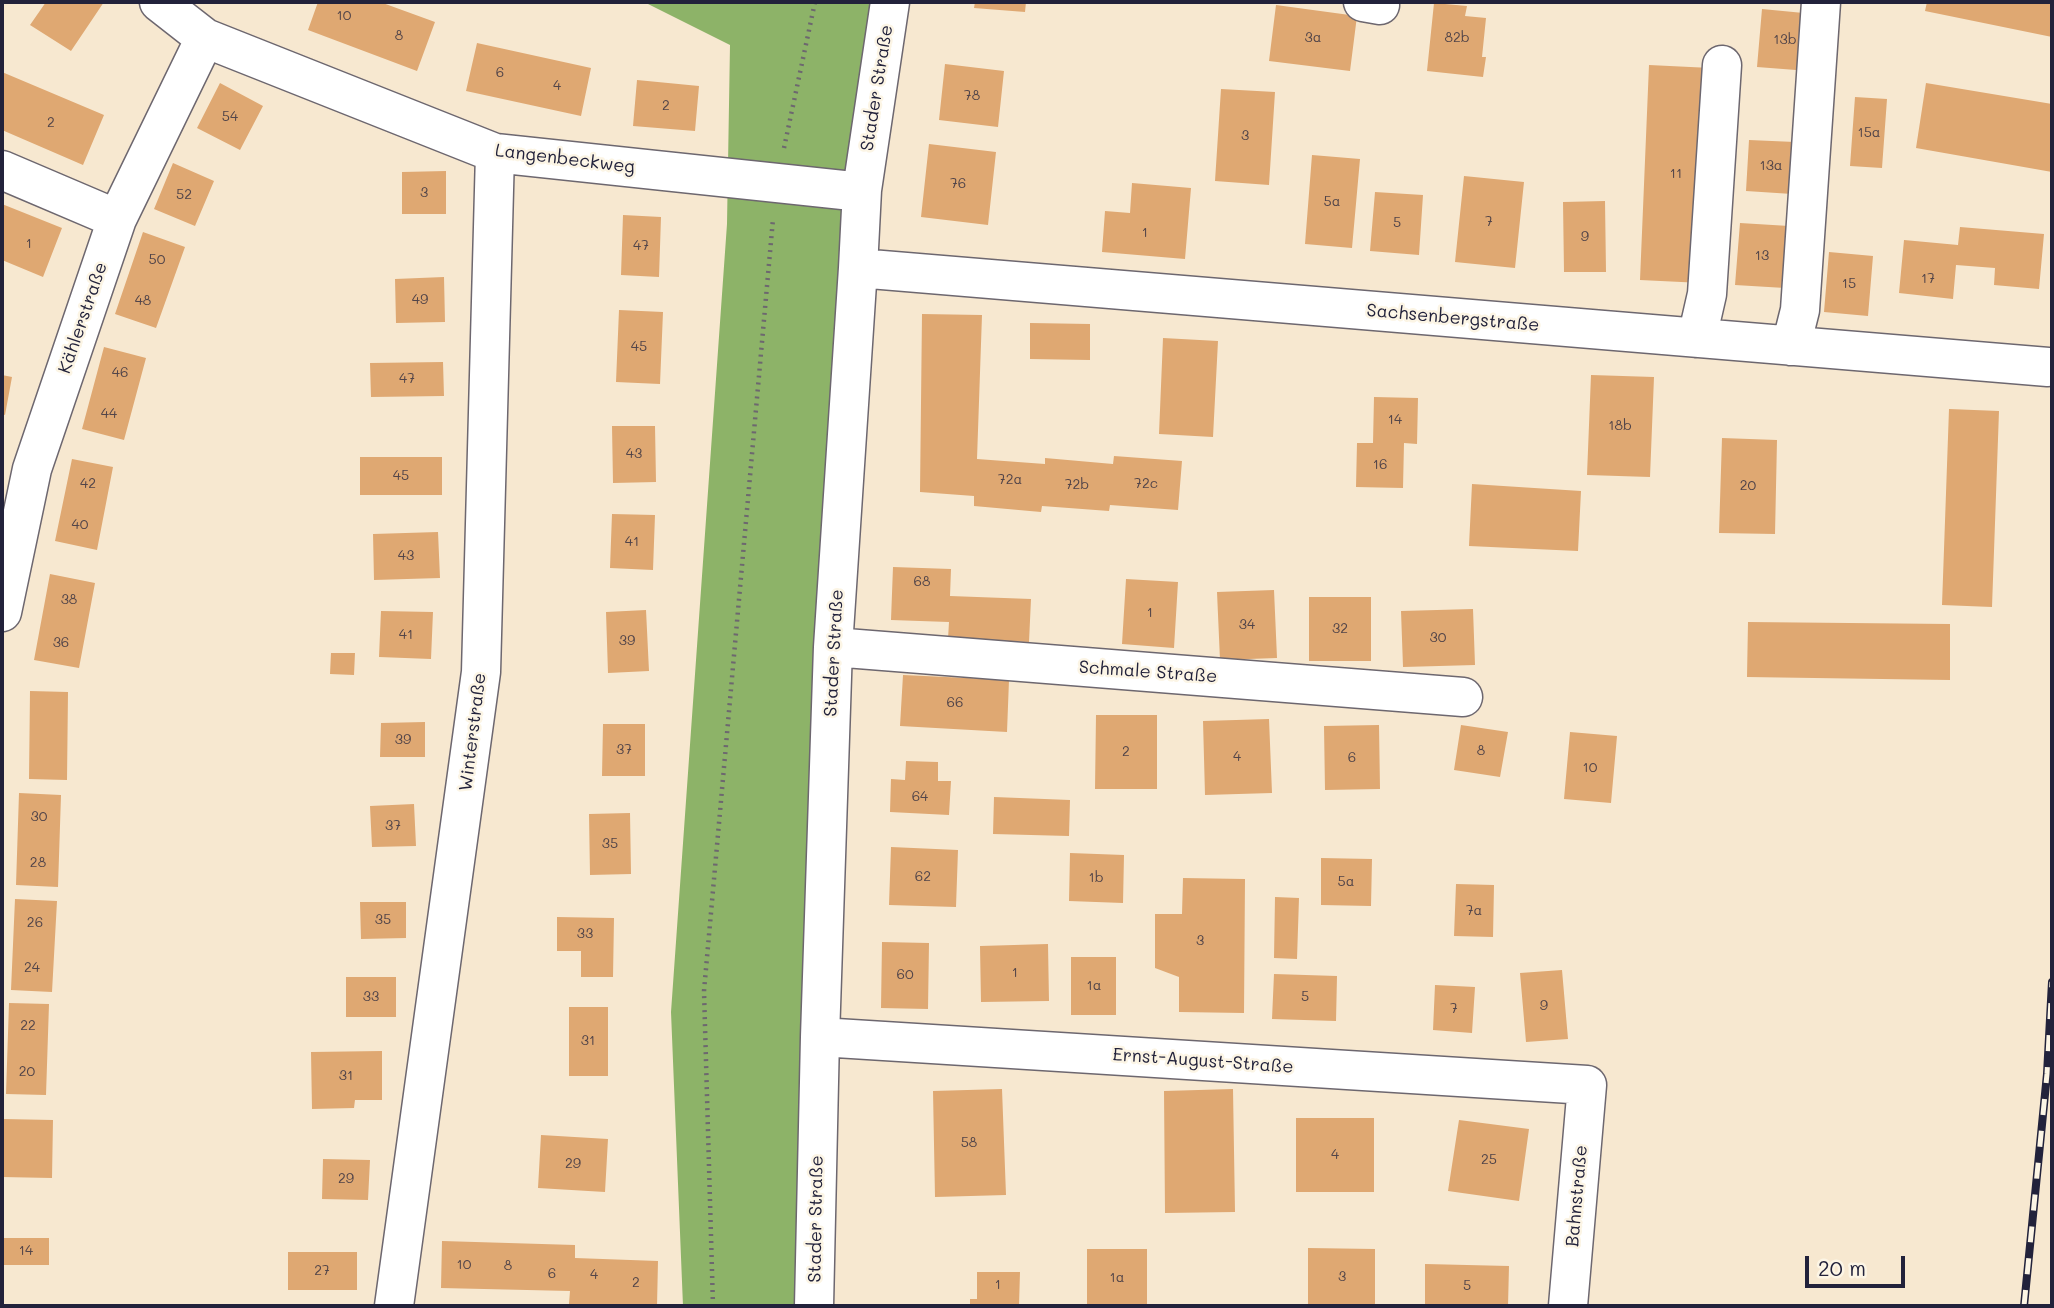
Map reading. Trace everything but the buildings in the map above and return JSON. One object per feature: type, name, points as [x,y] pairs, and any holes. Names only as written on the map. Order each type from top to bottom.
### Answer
[{"type":"street","name":"Langenbeckweg","points":[[159,2],[205,38],[495,153],[862,190]]},
{"type":"street","name":"Stader Straße","points":[[814,1306],[833,647],[862,190],[890,2]]},
{"type":"street","points":[[1791,346],[1800,310],[1821,2]]},
{"type":"street","name":"Kählerstraße","points":[[2,612],[17,465],[117,219],[205,38]]},
{"type":"street","points":[[1697,338],[1707,294],[1722,65]]},
{"type":"street","name":"Winterstraße","points":[[394,1306],[481,673],[495,153]]},
{"type":"street","points":[[2,170],[117,219]]},
{"type":"street","name":"Sachsenbergstraße","points":[[858,268],[2049,367]]},
{"type":"street","name":"Schmale Straße","points":[[833,647],[1463,697]]},
{"type":"street","name":"Ernst-August-Straße","points":[[820,1037],[1587,1085]]},
{"type":"street","name":"Bahnstraße","points":[[1568,1306],[1587,1085]]},
{"type":"path","points":[[713,1306],[704,991],[776,182],[815,2]]},
{"type":"green space","points":[[644,2],[880,2],[801,1306],[683,1306],[671,1012],[727,224],[730,45]]},
{"type":"railway","points":[[2024,1306],[2047,1074],[2052,982]]}]
